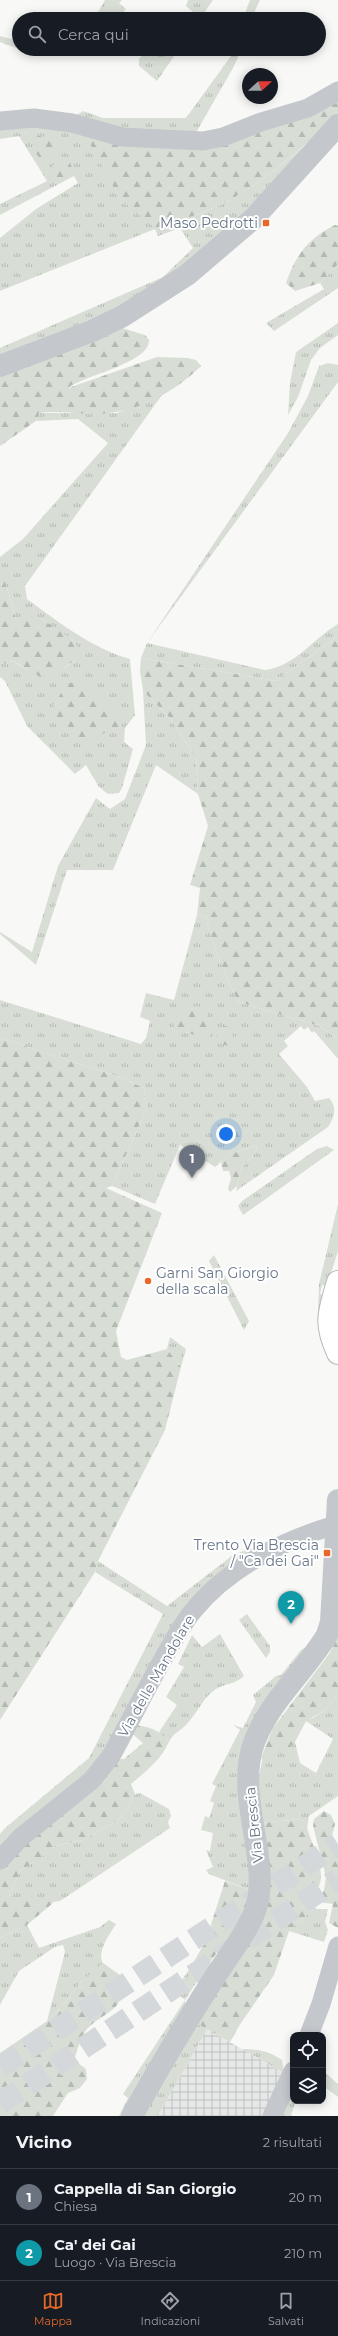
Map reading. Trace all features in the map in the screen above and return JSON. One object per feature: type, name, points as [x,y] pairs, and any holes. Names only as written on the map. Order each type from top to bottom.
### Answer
[{"type":"highway","points":[[338,1282],[328,1315],[328,1328],[338,1353]]},
{"type":"street","points":[[0,121],[34,118],[72,123],[122,137],[203,141],[223,137],[261,122],[308,108],[338,91]]},
{"type":"street","points":[[0,366],[92,331],[123,316],[187,275],[254,218],[338,125]]},
{"type":"street","name":"Via Brescia","points":[[132,2116],[174,2041],[255,1912],[260,1884],[248,1793],[252,1749],[260,1729],[267,1718],[327,1635],[331,1622],[338,1500]]},
{"type":"street","name":"Via delle Mandolare","points":[[0,1860],[20,1838],[92,1780],[111,1756],[176,1637],[193,1611],[210,1592],[230,1576],[272,1548],[336,1525]]},
{"type":"street","points":[[310,2032],[321,2004],[338,1946]]},
{"type":"street","points":[[272,2116],[290,2078]]},
{"type":"shaded area","points":[[207,2029],[284,2073],[264,2116],[158,2116]]},
{"type":"green space","points":[[105,0],[122,0],[119,3],[126,9],[123,12],[98,12]]},
{"type":"green space","points":[[188,0],[213,0],[205,12],[193,12],[186,6]]},
{"type":"green space","points":[[250,0],[260,0],[254,12],[246,12]]},
{"type":"green space","points":[[0,36],[12,39],[12,46],[0,42]]},
{"type":"green space","points":[[141,56],[174,56],[157,81],[139,66],[139,59]]},
{"type":"green space","points":[[231,56],[239,56],[194,136],[158,135],[72,118],[83,111],[103,118],[186,118]]},
{"type":"green space","points":[[338,98],[338,114],[298,151],[254,185],[222,204],[156,229],[126,204],[114,188],[89,142],[94,138],[179,145]]},
{"type":"green space","points":[[0,126],[71,128],[102,136],[156,229],[222,204],[270,174],[314,138],[280,180],[203,253],[126,306],[0,358],[0,348],[163,277],[193,248],[180,228],[158,236],[155,229],[0,291],[0,238],[36,209],[78,183],[74,176],[0,215],[0,204],[47,181],[19,136],[0,139]]},
{"type":"green space","points":[[38,136],[52,139],[63,148],[51,159],[42,158],[36,154],[34,147],[34,138]]},
{"type":"green space","points":[[64,158],[69,160],[74,173],[69,177],[57,179],[52,175],[50,167]]},
{"type":"green space","points":[[335,225],[338,226],[338,264],[320,283],[295,291],[286,283],[298,256],[317,236]]},
{"type":"green space","points":[[338,264],[338,288],[274,331],[266,323],[324,289],[320,283]]},
{"type":"green space","points":[[338,323],[338,335],[320,348],[311,360],[298,397],[288,415],[290,383],[296,352]]},
{"type":"green space","points":[[119,327],[145,335],[149,340],[147,348],[128,362],[76,383],[68,388],[157,357],[188,358],[196,360],[201,366],[167,393],[154,400],[126,410],[97,414],[61,412],[39,413],[36,421],[0,446],[0,375]]},
{"type":"green space","points":[[328,363],[338,365],[338,382],[147,643],[288,433],[308,396],[319,366]]},
{"type":"green space","points":[[162,395],[25,586],[27,599],[63,625],[102,648],[130,659],[135,715],[125,728],[124,742],[133,749],[122,788],[119,793],[108,794],[99,787],[86,765],[75,774],[27,726],[5,681],[0,677],[0,664],[13,661],[30,671],[45,674],[60,670],[77,659],[74,641],[41,619],[16,619],[5,581],[0,581],[0,557],[23,539],[108,443],[78,419],[36,421],[39,413],[117,413]]},
{"type":"green space","points":[[0,581],[5,581],[16,619],[41,619],[61,631],[74,641],[78,648],[77,659],[56,673],[41,677],[13,661],[0,664]]},
{"type":"green space","points":[[338,624],[338,636],[276,681],[141,658],[147,643],[265,670],[286,663],[295,658]]},
{"type":"green space","points":[[338,636],[338,1039],[320,1026],[238,1002],[216,952],[206,917],[197,915],[200,888],[190,885],[208,826],[198,794],[196,758],[170,718],[143,691],[140,671],[141,658],[276,681]]},
{"type":"green space","points":[[78,682],[85,686],[119,717],[119,727],[80,743],[60,724],[53,705],[68,683]]},
{"type":"green space","points":[[143,691],[170,718],[196,758],[198,794],[156,765],[113,870],[67,870],[36,965],[0,934],[0,932],[32,952],[58,866],[96,798],[110,809],[125,799],[146,745]]},
{"type":"green space","points":[[197,915],[206,917],[216,952],[238,1002],[320,1026],[338,1039],[338,1059],[314,1031],[312,1033],[308,1027],[304,1030],[301,1026],[284,1041],[288,1046],[279,1054],[307,1087],[315,1101],[329,1098],[332,1101],[334,1112],[328,1127],[236,1191],[241,1169],[256,1151],[257,1145],[229,1155],[215,1167],[180,1145],[155,1204],[112,1186],[147,1108],[144,1088],[117,1076],[0,1038],[0,1000],[141,1044],[146,1038],[150,1021],[140,1017],[146,993],[174,1000]]},
{"type":"green space","points":[[197,1006],[204,1008],[208,1014],[207,1020],[212,1030],[209,1039],[174,1029],[173,1017],[177,1014],[185,1013],[189,1008]]},
{"type":"green space","points":[[226,1026],[232,1029],[233,1038],[238,1049],[216,1042],[217,1033],[222,1027]]},
{"type":"green space","points":[[0,1038],[117,1076],[144,1088],[147,1108],[112,1186],[106,1188],[162,1213],[116,1331],[121,1357],[127,1360],[167,1349],[181,1367],[165,1430],[98,1561],[95,1572],[0,1720]]},
{"type":"green space","points":[[232,1126],[238,1129],[241,1135],[238,1141],[232,1144],[226,1141],[223,1135],[226,1129]]},
{"type":"green space","points":[[257,1145],[256,1151],[241,1169],[237,1186],[230,1192],[228,1189],[231,1178],[229,1171],[223,1171],[221,1162],[229,1155]]},
{"type":"green space","points":[[327,1146],[334,1150],[243,1215],[238,1206],[242,1201],[317,1149]]},
{"type":"green space","points":[[338,1204],[338,1251],[327,1286],[322,1285],[320,1294],[324,1295],[318,1315],[319,1284]]},
{"type":"green space","points":[[214,1255],[249,1321],[244,1330],[209,1261]]},
{"type":"green space","points":[[170,1337],[186,1349],[181,1367],[167,1349]]},
{"type":"green space","points":[[274,1540],[211,1587],[108,1753],[0,1854],[0,1834],[4,1829],[89,1758],[163,1614],[95,1572],[98,1561],[167,1606],[233,1555]]},
{"type":"green space","points":[[247,1614],[270,1646],[270,1652],[266,1658],[239,1620]]},
{"type":"green space","points":[[220,1634],[244,1676],[237,1681],[211,1692],[190,1721],[175,1734],[169,1742],[159,1732],[177,1705],[166,1697],[184,1667],[178,1664],[192,1635],[202,1647]]},
{"type":"green space","points":[[338,1637],[338,1695],[324,1711],[306,1721],[290,1748],[281,1751],[268,1762],[264,1762],[261,1758],[273,1728],[329,1654]]},
{"type":"green space","points":[[318,1640],[262,1714],[252,1891],[209,1874],[206,1870],[213,1867],[206,1850],[210,1851],[213,1833],[201,1830],[205,1816],[209,1818],[214,1803],[210,1801],[216,1786],[212,1784],[240,1730],[233,1725],[243,1728],[256,1702],[253,1695],[276,1676],[281,1675],[301,1650]]},
{"type":"green space","points":[[338,1695],[338,1796],[309,1816],[307,1829],[305,1821],[298,1819],[262,1823],[259,1797],[260,1774],[264,1753],[273,1728],[313,1718],[324,1711]],"holes":[[[306,1721],[333,1739],[316,1773],[300,1763],[295,1742]]]},
{"type":"green space","points":[[132,1725],[153,1729],[169,1742],[162,1755],[131,1784],[135,1794],[124,1814],[117,1821],[83,1840],[55,1846],[39,1860],[22,1869],[9,1895],[18,1898],[29,1893],[35,1898],[35,1905],[51,1901],[53,1903],[27,1925],[0,1938],[0,1868],[115,1759],[124,1759],[143,1743],[129,1731]]},
{"type":"green space","points":[[140,1793],[169,1809],[171,1816],[168,1822],[170,1828],[60,1901],[35,1905],[9,1895],[22,1869],[38,1860],[55,1846],[83,1840],[117,1821],[124,1814],[135,1794]]},
{"type":"green space","points":[[324,1811],[331,1815],[335,1824],[332,1836],[338,1850],[338,1928],[329,1923],[333,1904],[317,1902],[324,1890],[326,1877],[313,1826],[314,1819]]},
{"type":"green space","points":[[298,1819],[305,1821],[321,1872],[320,1882],[312,1906],[313,1910],[289,1931],[274,1975],[239,2026],[230,2042],[196,2023],[236,1958],[262,1823]]},
{"type":"green space","points":[[225,1881],[252,1891],[240,1921],[203,1972],[192,1965],[206,1940]]},
{"type":"green space","points":[[312,1905],[317,1909],[328,1909],[325,1922],[328,1930],[324,1942],[289,1931],[313,1910]]},
{"type":"green space","points":[[109,1920],[116,1924],[102,1948],[101,1959],[103,1963],[94,1973],[82,1981],[64,2004],[47,2021],[65,1952],[63,1945],[55,1947],[19,1971],[0,2005],[0,1938],[27,1925],[39,1948],[100,1927]]},
{"type":"green space","points":[[103,1963],[120,1975],[121,1995],[116,2007],[90,2026],[84,2033],[80,2042],[74,2060],[86,2069],[87,2079],[80,2088],[68,2093],[53,2116],[0,2116],[0,2053],[47,2021],[64,2004],[82,1981]]},
{"type":"green space","points":[[192,1965],[203,1972],[185,2000],[174,1992]]},
{"type":"green space","points":[[185,2000],[185,2011],[125,2116],[119,2116],[128,2098],[123,2094]]},
{"type":"green space","points":[[196,2023],[207,2029],[158,2116],[142,2116]]},
{"type":"green space","points":[[242,2049],[253,2049],[273,2054],[282,2060],[284,2073]]},
{"type":"green space","points":[[326,2074],[338,2084],[338,2097],[326,2088]]},
{"type":"green space","points":[[290,2096],[290,2104],[295,2104],[291,2115],[293,2116],[279,2116]]},
{"type":"tunnel","points":[[0,2067],[338,1844]]},
{"type":"tunnel","points":[[0,2103],[338,1879]]},
{"type":"place","name":"Maso Pedrotti","points":[[266,223]]},
{"type":"place","name":"Cappella di San Giorgio","points":[[192,1178]]},
{"type":"place","name":"Garni San Giorgio della scala","points":[[148,1281]]},
{"type":"place","name":"Trento Via Brescia / \"Ca dei Gai\"","points":[[327,1553]]},
{"type":"place","name":"Ca' dei Gai","points":[[291,1624]]}]
